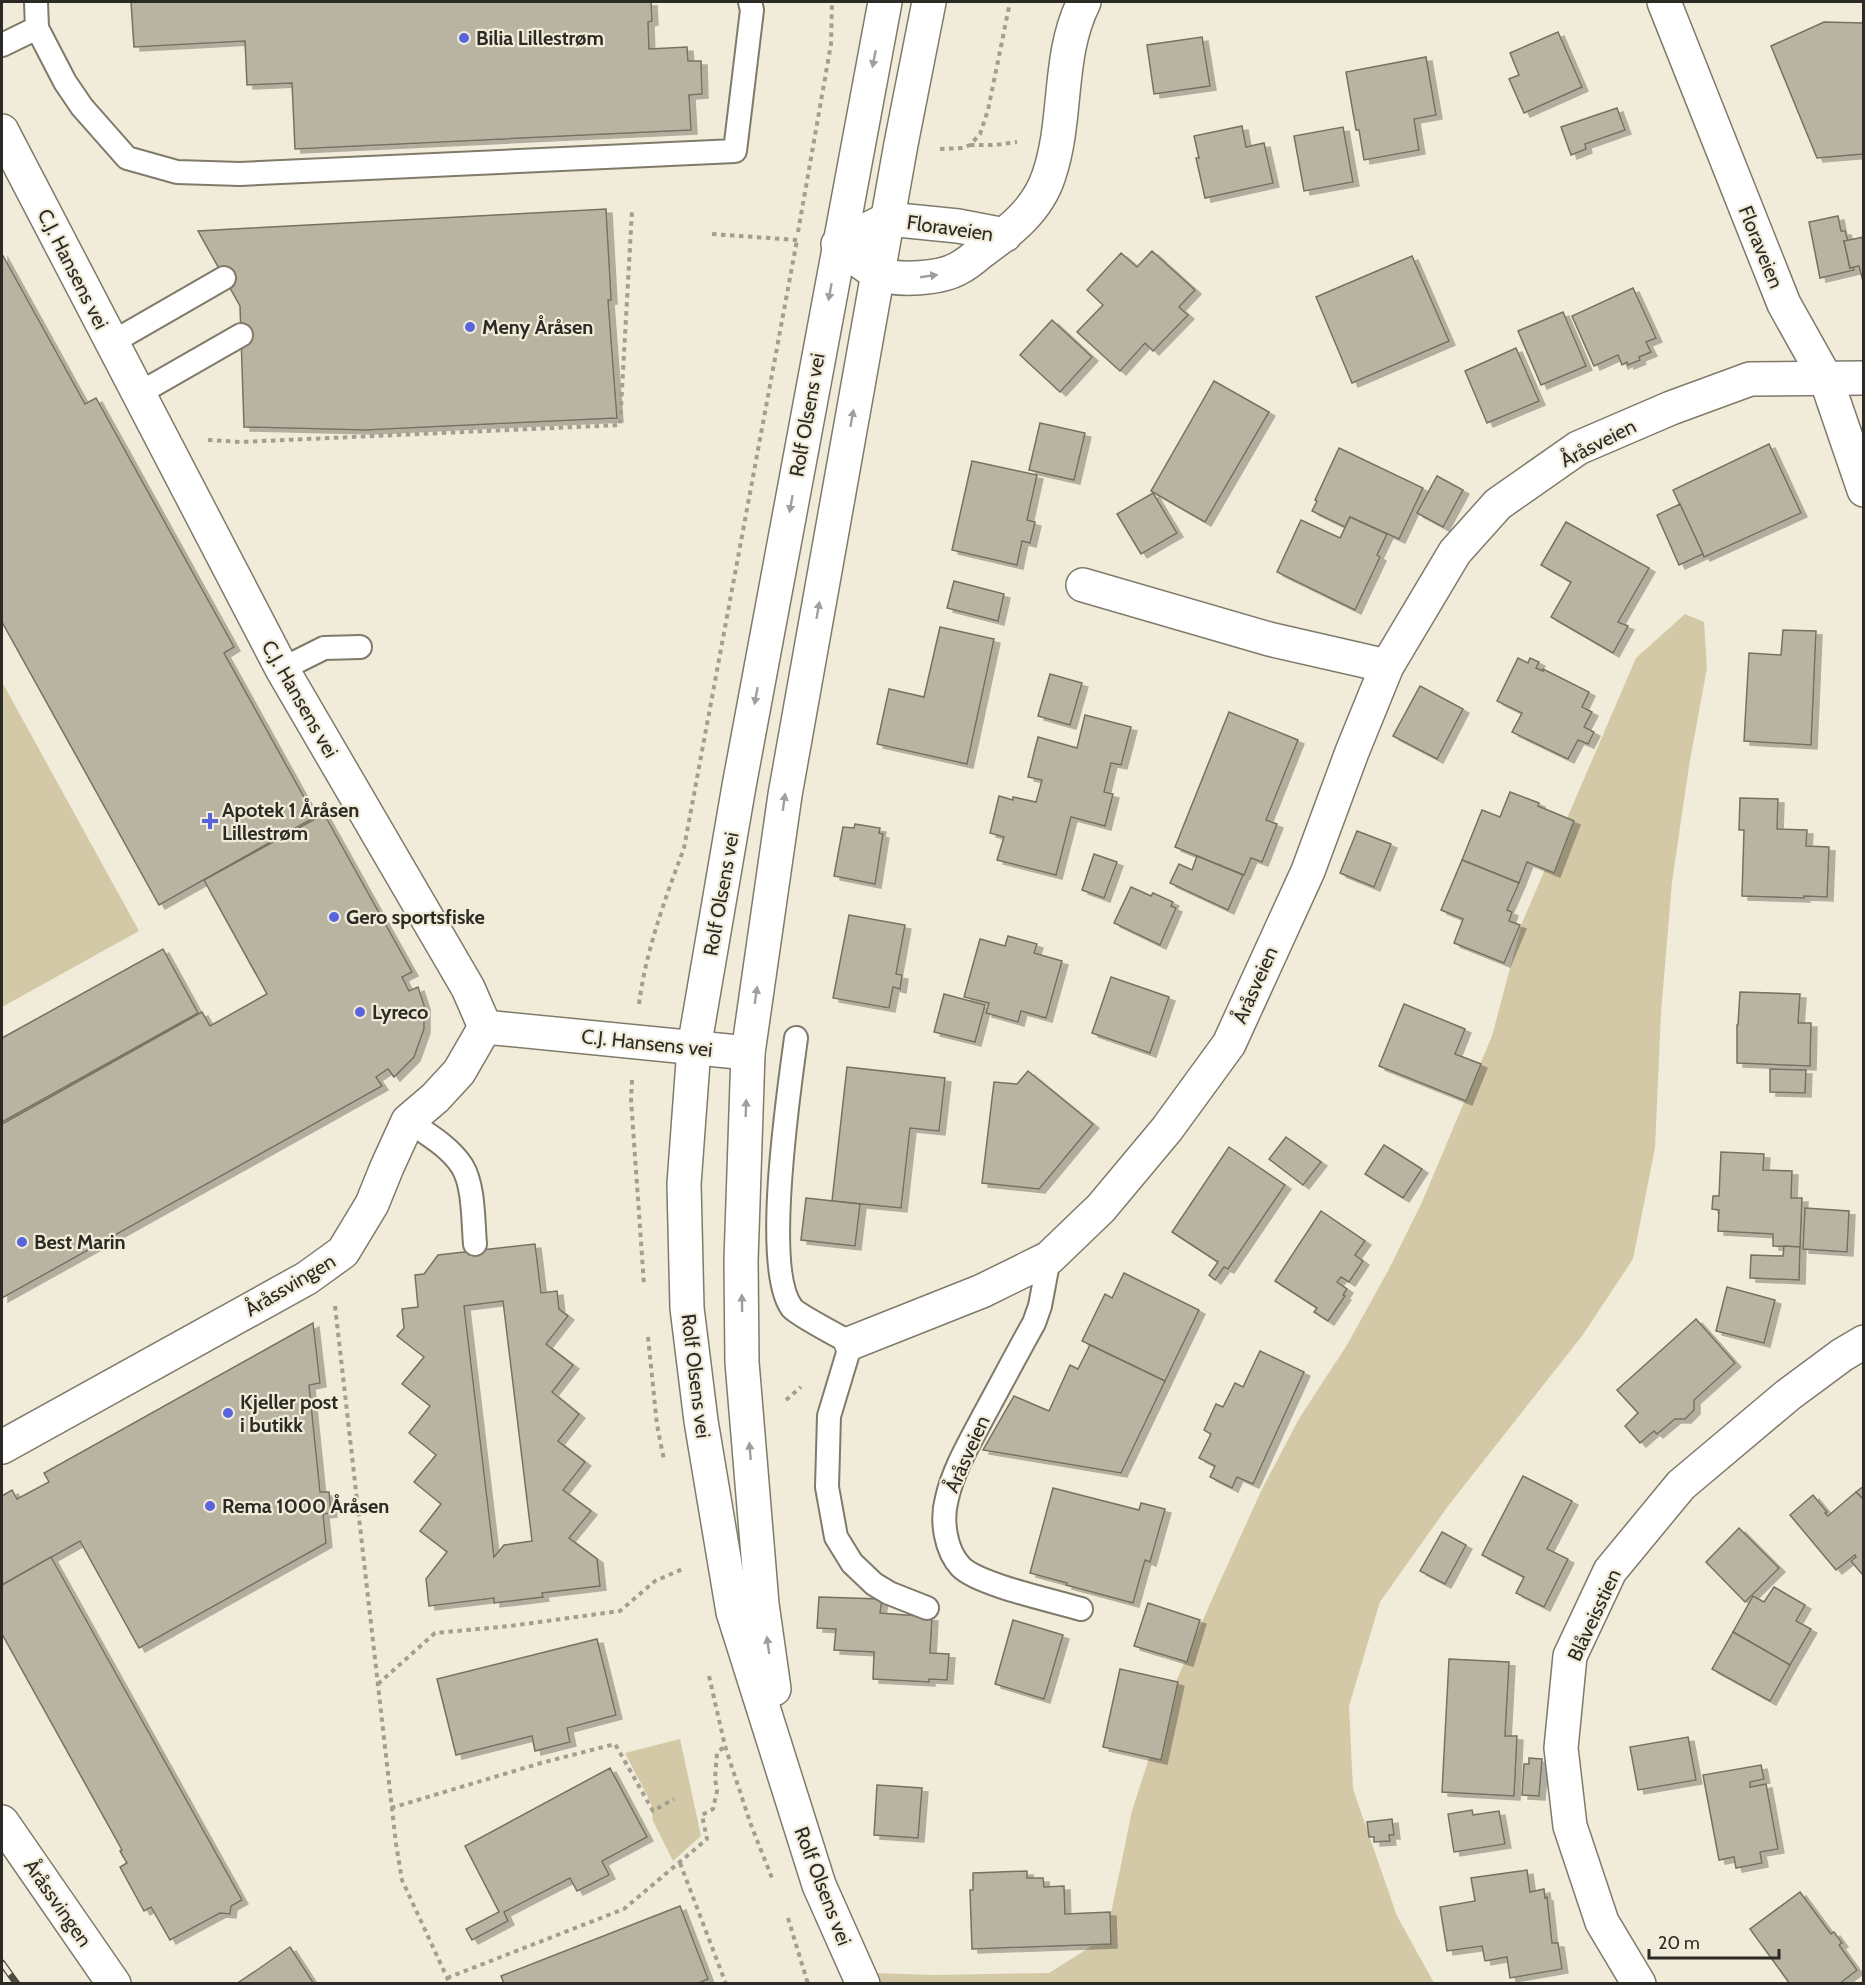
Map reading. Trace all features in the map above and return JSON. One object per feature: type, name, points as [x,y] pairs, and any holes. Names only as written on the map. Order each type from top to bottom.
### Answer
[{"type":"street","name":"Rolf Olsens vei","points":[[863,1983],[819,1885],[733,1612],[701,1421],[687,1308],[684,1184],[694,1048],[739,786],[838,244],[885,2]]},
{"type":"street","name":"Rolf Olsens vei","points":[[787,1786],[762,1604],[742,1362],[741,1261],[748,1053],[785,795],[929,2]]},
{"type":"street","name":"Floraveien","points":[[878,274],[922,278],[958,269],[1005,235],[1031,209],[1042,192],[1055,152],[1067,62],[1073,33],[1084,2]]},
{"type":"street","name":"Floraveien","points":[[1664,2],[1784,304],[1826,378],[1863,490]]},
{"type":"street","name":"C.J. Hansens vei","points":[[2,131],[282,669],[468,988],[485,1027],[748,1053]]},
{"type":"street","name":"Floraveien","points":[[838,244],[888,219],[958,226],[1005,235]]},
{"type":"street","points":[[838,244],[878,274]]},
{"type":"street","name":"Åråsveien","points":[[851,1343],[982,1291],[1049,1258],[1101,1208],[1167,1129],[1228,1044],[1308,871],[1387,666],[1455,552],[1498,504],[1578,448],[1671,408],[1750,379],[1863,378]]},
{"type":"street","points":[[1083,585],[1269,639],[1387,666]]},
{"type":"street","name":"Åråssvingen","points":[[2,1447],[308,1278],[344,1252],[372,1204],[408,1121],[435,1098],[459,1072],[485,1027]]},
{"type":"street","name":"Blåveisstien","points":[[1639,1983],[1602,1922],[1570,1826],[1561,1748],[1570,1656],[1610,1571],[1681,1485],[1788,1395],[1863,1342]]},
{"type":"street","name":"Åråssvingen","points":[[2,1822],[114,1983]]},
{"type":"lane","points":[[36,2],[37,28],[65,82],[82,107],[127,158],[177,172],[240,174],[735,151],[752,10],[750,2]]},
{"type":"lane","points":[[2,45],[37,28]]},
{"type":"lane","points":[[111,343],[224,278]]},
{"type":"lane","points":[[138,394],[241,335]]},
{"type":"lane","points":[[282,669],[324,648],[360,647]]},
{"type":"lane","points":[[796,1038],[783,1138],[778,1249],[781,1281],[793,1309],[851,1343],[829,1416],[827,1487],[836,1537],[852,1563],[874,1584],[889,1593],[927,1608]]},
{"type":"lane","points":[[408,1121],[439,1142],[463,1167],[468,1181],[475,1244]]},
{"type":"lane","name":"Åråsveien","points":[[1049,1258],[1040,1306],[1034,1323],[960,1461],[946,1499],[946,1539],[952,1554],[961,1567],[970,1574],[994,1584],[1081,1609]]},
{"type":"path","points":[[643,970],[662,906],[684,848],[797,240],[831,44],[832,2]]},
{"type":"path","points":[[930,148],[952,150],[963,148],[980,134],[988,110],[1010,2]]},
{"type":"path","points":[[207,440],[241,442],[620,425],[632,211]]},
{"type":"path","points":[[712,234],[797,240]]},
{"type":"path","points":[[344,1252],[334,1294],[391,1808],[402,1880],[449,1981],[624,1909],[680,1863],[707,1839],[702,1815],[713,1809],[717,1791],[715,1778],[717,1753],[725,1746]]},
{"type":"path","points":[[378,1684],[435,1634],[620,1611],[655,1581],[686,1568]]},
{"type":"path","points":[[391,1808],[541,1763],[615,1744],[653,1811],[674,1799]]},
{"type":"path","points":[[680,1863],[726,1983]]},
{"type":"shaded area","points":[[1685,614],[1704,622],[1707,668],[1689,766],[1672,882],[1661,1013],[1655,1148],[1633,1259],[1582,1336],[1448,1506],[1380,1602],[1349,1706],[1353,1789],[1397,1916],[1434,1983],[880,1984],[873,1973],[933,1975],[1049,1973],[1106,1937],[1132,1811],[1167,1702],[1262,1489],[1300,1417],[1347,1345],[1389,1269],[1422,1202],[1492,1036],[1522,923],[1636,658]]},
{"type":"shaded area","points":[[2,682],[139,931],[2,1007]]},
{"type":"shaded area","points":[[680,1739],[701,1836],[673,1861],[653,1821],[651,1803],[625,1753]]},
{"type":"building","points":[[131,2],[651,2],[652,21],[648,22],[649,49],[687,47],[688,61],[701,61],[702,94],[689,95],[691,130],[295,149],[292,83],[247,85],[245,41],[134,47]]},
{"type":"building","points":[[1824,22],[1864,23],[1864,154],[1817,158],[1771,46]]},
{"type":"building","points":[[1558,32],[1582,87],[1524,113],[1509,79],[1519,75],[1510,53]]},
{"type":"building","points":[[1202,37],[1210,86],[1154,94],[1147,45]]},
{"type":"building","points":[[1426,57],[1436,115],[1414,119],[1419,150],[1364,160],[1359,130],[1356,130],[1346,72]]},
{"type":"building","points":[[1617,108],[1625,130],[1585,144],[1586,149],[1571,155],[1561,127]]},
{"type":"building","points":[[1242,126],[1246,147],[1264,143],[1273,183],[1205,198],[1196,158],[1199,158],[1194,136]]},
{"type":"building","points":[[1343,127],[1353,182],[1304,191],[1294,136]]},
{"type":"building","points":[[606,209],[611,297],[611,300],[608,300],[617,418],[366,430],[244,427],[240,306],[198,231]]},
{"type":"building","points":[[1838,216],[1841,231],[1845,231],[1848,241],[1844,241],[1850,268],[1853,267],[1854,270],[1820,278],[1809,222]]},
{"type":"building","points":[[1864,237],[1864,285],[1859,266],[1850,268],[1844,241]]},
{"type":"building","points":[[1152,251],[1195,290],[1179,307],[1188,315],[1153,351],[1145,343],[1120,371],[1077,332],[1103,305],[1087,290],[1121,253],[1137,267]]},
{"type":"building","points":[[2,254],[85,404],[96,398],[234,647],[224,653],[315,817],[159,905],[2,622]]},
{"type":"building","points":[[1412,256],[1449,341],[1352,383],[1316,297]]},
{"type":"building","points":[[1633,288],[1656,338],[1646,342],[1651,352],[1628,365],[1627,362],[1622,365],[1618,355],[1594,366],[1572,316]]},
{"type":"building","points":[[1563,312],[1586,366],[1541,385],[1518,331]]},
{"type":"building","points":[[1052,320],[1092,357],[1060,392],[1020,355]]},
{"type":"building","points":[[1516,348],[1539,401],[1487,423],[1465,371]]},
{"type":"building","points":[[1214,381],[1269,412],[1205,522],[1151,491]]},
{"type":"building","points":[[1040,423],[1085,433],[1074,480],[1029,470]]},
{"type":"building","points":[[1769,444],[1801,513],[1704,557],[1673,490]]},
{"type":"building","points":[[1339,448],[1423,488],[1399,539],[1350,517],[1345,527],[1312,511]]},
{"type":"building","points":[[972,461],[1037,475],[1027,520],[1035,522],[1030,543],[1022,541],[1017,565],[952,550]]},
{"type":"building","points":[[1437,476],[1463,490],[1443,527],[1417,513]]},
{"type":"building","points":[[1153,493],[1177,533],[1141,554],[1117,514]]},
{"type":"building","points":[[1680,504],[1703,554],[1679,565],[1657,515]]},
{"type":"building","points":[[1350,517],[1387,534],[1377,555],[1380,557],[1355,610],[1277,572],[1301,520],[1340,538]]},
{"type":"building","points":[[1566,522],[1649,568],[1618,622],[1628,626],[1613,653],[1551,617],[1571,582],[1541,565]]},
{"type":"building","points":[[954,581],[1004,594],[998,621],[947,608]]},
{"type":"building","points":[[940,627],[994,639],[967,764],[877,744],[889,689],[924,697]]},
{"type":"building","points":[[1783,630],[1816,631],[1811,745],[1744,741],[1749,653],[1781,655]]},
{"type":"building","points":[[1518,658],[1528,663],[1530,658],[1539,662],[1536,668],[1543,671],[1543,669],[1589,692],[1582,707],[1592,712],[1584,727],[1594,732],[1588,744],[1578,740],[1568,759],[1512,732],[1522,713],[1497,701]]},
{"type":"building","points":[[1050,674],[1082,683],[1070,725],[1038,716]]},
{"type":"building","points":[[1420,686],[1463,709],[1437,759],[1393,736]]},
{"type":"building","points":[[1229,712],[1298,740],[1266,820],[1277,824],[1262,862],[1251,858],[1244,875],[1175,847]]},
{"type":"building","points":[[1085,715],[1131,727],[1121,765],[1111,763],[1104,792],[1113,794],[1105,826],[1071,817],[1056,875],[997,860],[1004,837],[990,833],[999,796],[1036,802],[1042,780],[1028,777],[1038,737],[1077,748]]},
{"type":"building","points":[[1510,792],[1539,803],[1538,806],[1574,821],[1554,873],[1527,862],[1519,883],[1462,860],[1482,810],[1500,817]]},
{"type":"building","points":[[1740,798],[1778,799],[1777,829],[1807,830],[1806,846],[1829,847],[1827,897],[1742,896],[1744,830],[1739,830]]},
{"type":"building","points":[[324,814],[412,972],[402,977],[409,991],[418,987],[424,1005],[424,1029],[414,1057],[394,1077],[388,1069],[376,1077],[382,1086],[2,1298],[2,1124],[202,1012],[210,1026],[267,994],[204,880]]},
{"type":"building","points":[[855,824],[880,828],[879,833],[883,834],[875,884],[834,876],[843,827],[854,828]]},
{"type":"building","points":[[1357,831],[1391,844],[1374,887],[1340,873]]},
{"type":"building","points":[[1094,854],[1117,862],[1104,898],[1082,890]]},
{"type":"building","points":[[1197,856],[1243,875],[1228,910],[1170,883],[1179,864],[1192,870]]},
{"type":"building","points":[[1462,860],[1519,883],[1507,910],[1512,912],[1509,921],[1520,925],[1504,963],[1454,943],[1463,919],[1441,910]]},
{"type":"building","points":[[1131,887],[1173,902],[1171,906],[1176,908],[1160,945],[1114,923]]},
{"type":"building","points":[[849,915],[905,925],[896,974],[902,975],[900,989],[893,987],[889,1008],[833,998]]},
{"type":"building","points":[[1008,936],[1037,944],[1034,953],[1062,961],[1046,1018],[1021,1011],[1018,1022],[986,1013],[989,1003],[964,997],[980,939],[1005,946]]},
{"type":"building","points":[[163,949],[198,1013],[2,1122],[2,1038]]},
{"type":"building","points":[[1111,977],[1169,997],[1150,1053],[1092,1033]]},
{"type":"building","points":[[1740,992],[1800,994],[1798,1023],[1811,1023],[1810,1066],[1737,1063]]},
{"type":"building","points":[[944,994],[985,1005],[975,1042],[934,1032]]},
{"type":"building","points":[[1404,1004],[1465,1029],[1455,1054],[1481,1064],[1466,1101],[1379,1066]]},
{"type":"building","points":[[847,1067],[945,1078],[939,1131],[910,1128],[901,1208],[832,1201]]},
{"type":"building","points":[[1770,1069],[1806,1070],[1805,1093],[1770,1092]]},
{"type":"building","points":[[1028,1071],[1093,1124],[1039,1189],[982,1183],[994,1082],[1017,1084]]},
{"type":"building","points":[[1286,1137],[1321,1162],[1303,1185],[1269,1159]]},
{"type":"building","points":[[1384,1145],[1422,1169],[1403,1198],[1365,1174]]},
{"type":"building","points":[[1229,1147],[1285,1185],[1228,1269],[1224,1267],[1215,1280],[1209,1275],[1218,1262],[1172,1232]]},
{"type":"building","points":[[1721,1152],[1764,1154],[1763,1170],[1792,1171],[1791,1198],[1802,1198],[1800,1247],[1773,1246],[1773,1234],[1718,1231],[1719,1210],[1712,1209],[1713,1196],[1719,1196]]},
{"type":"building","points":[[806,1198],[860,1204],[855,1246],[801,1240]]},
{"type":"building","points":[[1805,1208],[1849,1211],[1847,1252],[1803,1249]]},
{"type":"building","points":[[1321,1211],[1365,1241],[1355,1255],[1363,1261],[1349,1282],[1341,1277],[1337,1282],[1347,1289],[1343,1295],[1345,1296],[1328,1321],[1314,1312],[1317,1308],[1275,1281]]},
{"type":"building","points":[[535,1244],[541,1293],[557,1291],[559,1309],[568,1316],[546,1344],[573,1365],[552,1392],[579,1414],[558,1441],[585,1462],[563,1490],[591,1511],[569,1538],[597,1559],[600,1586],[542,1593],[543,1597],[494,1603],[494,1598],[429,1606],[426,1579],[447,1552],[420,1531],[441,1504],[414,1482],[436,1455],[409,1433],[430,1406],[402,1384],[424,1357],[397,1336],[404,1328],[402,1309],[418,1307],[415,1275],[424,1274],[438,1255]],"holes":[[[503,1301],[532,1541],[504,1545],[494,1557],[464,1306]]]},
{"type":"building","points":[[1784,1246],[1800,1247],[1799,1280],[1750,1278],[1751,1255],[1783,1256]]},
{"type":"building","points":[[1124,1273],[1199,1310],[1165,1381],[1082,1341],[1105,1294],[1112,1298]]},
{"type":"building","points":[[1727,1287],[1775,1300],[1764,1343],[1716,1331]]},
{"type":"building","points":[[1696,1319],[1735,1363],[1694,1400],[1694,1410],[1685,1419],[1675,1419],[1657,1434],[1654,1431],[1640,1443],[1625,1426],[1638,1413],[1617,1390]]},
{"type":"building","points":[[313,1323],[320,1383],[309,1385],[320,1492],[329,1492],[331,1513],[323,1514],[326,1543],[139,1648],[80,1541],[2,1585],[2,1496],[12,1490],[17,1499],[49,1482],[44,1473]]},
{"type":"building","points":[[1090,1345],[1165,1381],[1121,1473],[983,1450],[1014,1396],[1049,1411],[1070,1365],[1078,1369]]},
{"type":"building","points":[[1260,1351],[1304,1372],[1253,1484],[1237,1477],[1232,1488],[1210,1477],[1215,1466],[1199,1458],[1211,1434],[1204,1430],[1216,1404],[1223,1407],[1235,1383],[1243,1387]]},
{"type":"building","points":[[1523,1476],[1572,1501],[1547,1549],[1568,1559],[1544,1607],[1516,1593],[1524,1577],[1482,1555]]},
{"type":"building","points":[[1864,1486],[1864,1500],[1856,1492]]},
{"type":"building","points":[[1053,1488],[1139,1510],[1141,1503],[1165,1509],[1150,1562],[1145,1560],[1133,1603],[1030,1573]]},
{"type":"building","points":[[1856,1492],[1864,1500],[1864,1572],[1862,1574],[1851,1561],[1856,1557],[1855,1555],[1836,1570],[1790,1515],[1813,1495],[1828,1516]]},
{"type":"building","points":[[1739,1528],[1779,1568],[1745,1602],[1706,1562]]},
{"type":"building","points":[[1442,1532],[1466,1545],[1445,1584],[1420,1571]]},
{"type":"building","points":[[51,1557],[242,1900],[231,1906],[230,1914],[220,1913],[170,1940],[151,1907],[144,1911],[120,1867],[127,1863],[120,1851],[122,1850],[2,1634],[2,1585]]},
{"type":"building","points":[[1774,1587],[1805,1605],[1796,1621],[1811,1629],[1790,1665],[1733,1632],[1753,1596],[1764,1602]]},
{"type":"building","points":[[819,1597],[882,1599],[880,1613],[932,1617],[930,1653],[949,1654],[947,1680],[929,1679],[929,1682],[873,1679],[874,1652],[834,1650],[836,1629],[817,1628]]},
{"type":"building","points":[[1148,1603],[1200,1620],[1187,1662],[1134,1646]]},
{"type":"building","points":[[1013,1620],[1063,1635],[1044,1699],[995,1684]]},
{"type":"building","points":[[1733,1632],[1790,1665],[1770,1701],[1712,1669]]},
{"type":"building","points":[[597,1639],[616,1715],[567,1728],[570,1742],[535,1751],[532,1736],[456,1755],[437,1679]]},
{"type":"building","points":[[1449,1659],[1509,1662],[1505,1736],[1517,1736],[1514,1796],[1442,1792]]},
{"type":"building","points":[[1120,1669],[1178,1682],[1161,1760],[1103,1747]]},
{"type":"building","points":[[1688,1737],[1696,1780],[1638,1790],[1630,1747]]},
{"type":"building","points":[[1529,1758],[1542,1759],[1539,1796],[1522,1795],[1524,1764],[1529,1764]]},
{"type":"building","points":[[1761,1765],[1764,1779],[1750,1782],[1750,1787],[1766,1784],[1778,1849],[1760,1852],[1762,1863],[1736,1868],[1734,1857],[1719,1860],[1703,1775]]},
{"type":"building","points":[[610,1768],[647,1837],[602,1861],[609,1875],[577,1891],[570,1878],[504,1912],[508,1921],[472,1940],[466,1929],[499,1912],[465,1846]]},
{"type":"building","points":[[877,1785],[922,1788],[918,1838],[874,1835]]},
{"type":"building","points":[[1472,1810],[1473,1815],[1499,1811],[1505,1844],[1454,1852],[1448,1814]]},
{"type":"building","points":[[1392,1819],[1394,1835],[1389,1835],[1390,1841],[1374,1842],[1374,1837],[1369,1837],[1367,1822]]},
{"type":"building","points":[[1527,1870],[1530,1892],[1544,1889],[1545,1898],[1547,1897],[1552,1943],[1558,1943],[1562,1969],[1510,1978],[1507,1957],[1485,1961],[1482,1946],[1447,1951],[1440,1907],[1475,1901],[1471,1878]]},
{"type":"building","points":[[1027,1871],[1027,1878],[1043,1878],[1044,1887],[1064,1886],[1065,1914],[1110,1912],[1111,1944],[972,1949],[970,1890],[973,1890],[973,1873]]},
{"type":"building","points":[[1800,1892],[1831,1934],[1834,1932],[1842,1943],[1839,1945],[1857,1970],[1839,1984],[1790,1984],[1750,1929]]},
{"type":"building","points":[[680,1906],[708,1979],[696,1984],[504,1984],[501,1976]]},
{"type":"building","points":[[290,1947],[314,1984],[236,1984],[257,1970]]},
{"type":"railway","points":[[2,1963],[17,1984]]},
{"type":"place","name":"Bilia Lillestrøm","points":[[464,38]]},
{"type":"place","name":"Meny Åråsen","points":[[470,327]]},
{"type":"place","name":"Apotek 1 Åråsen Lillestrøm","points":[[210,821]]},
{"type":"place","name":"Gero sportsfiske","points":[[334,917]]},
{"type":"place","name":"Lyreco","points":[[360,1012]]},
{"type":"place","name":"Best Marin","points":[[22,1242]]},
{"type":"place","name":"Kjeller post i butikk","points":[[228,1413]]},
{"type":"place","name":"Rema 1000 Åråsen","points":[[210,1506]]}]
